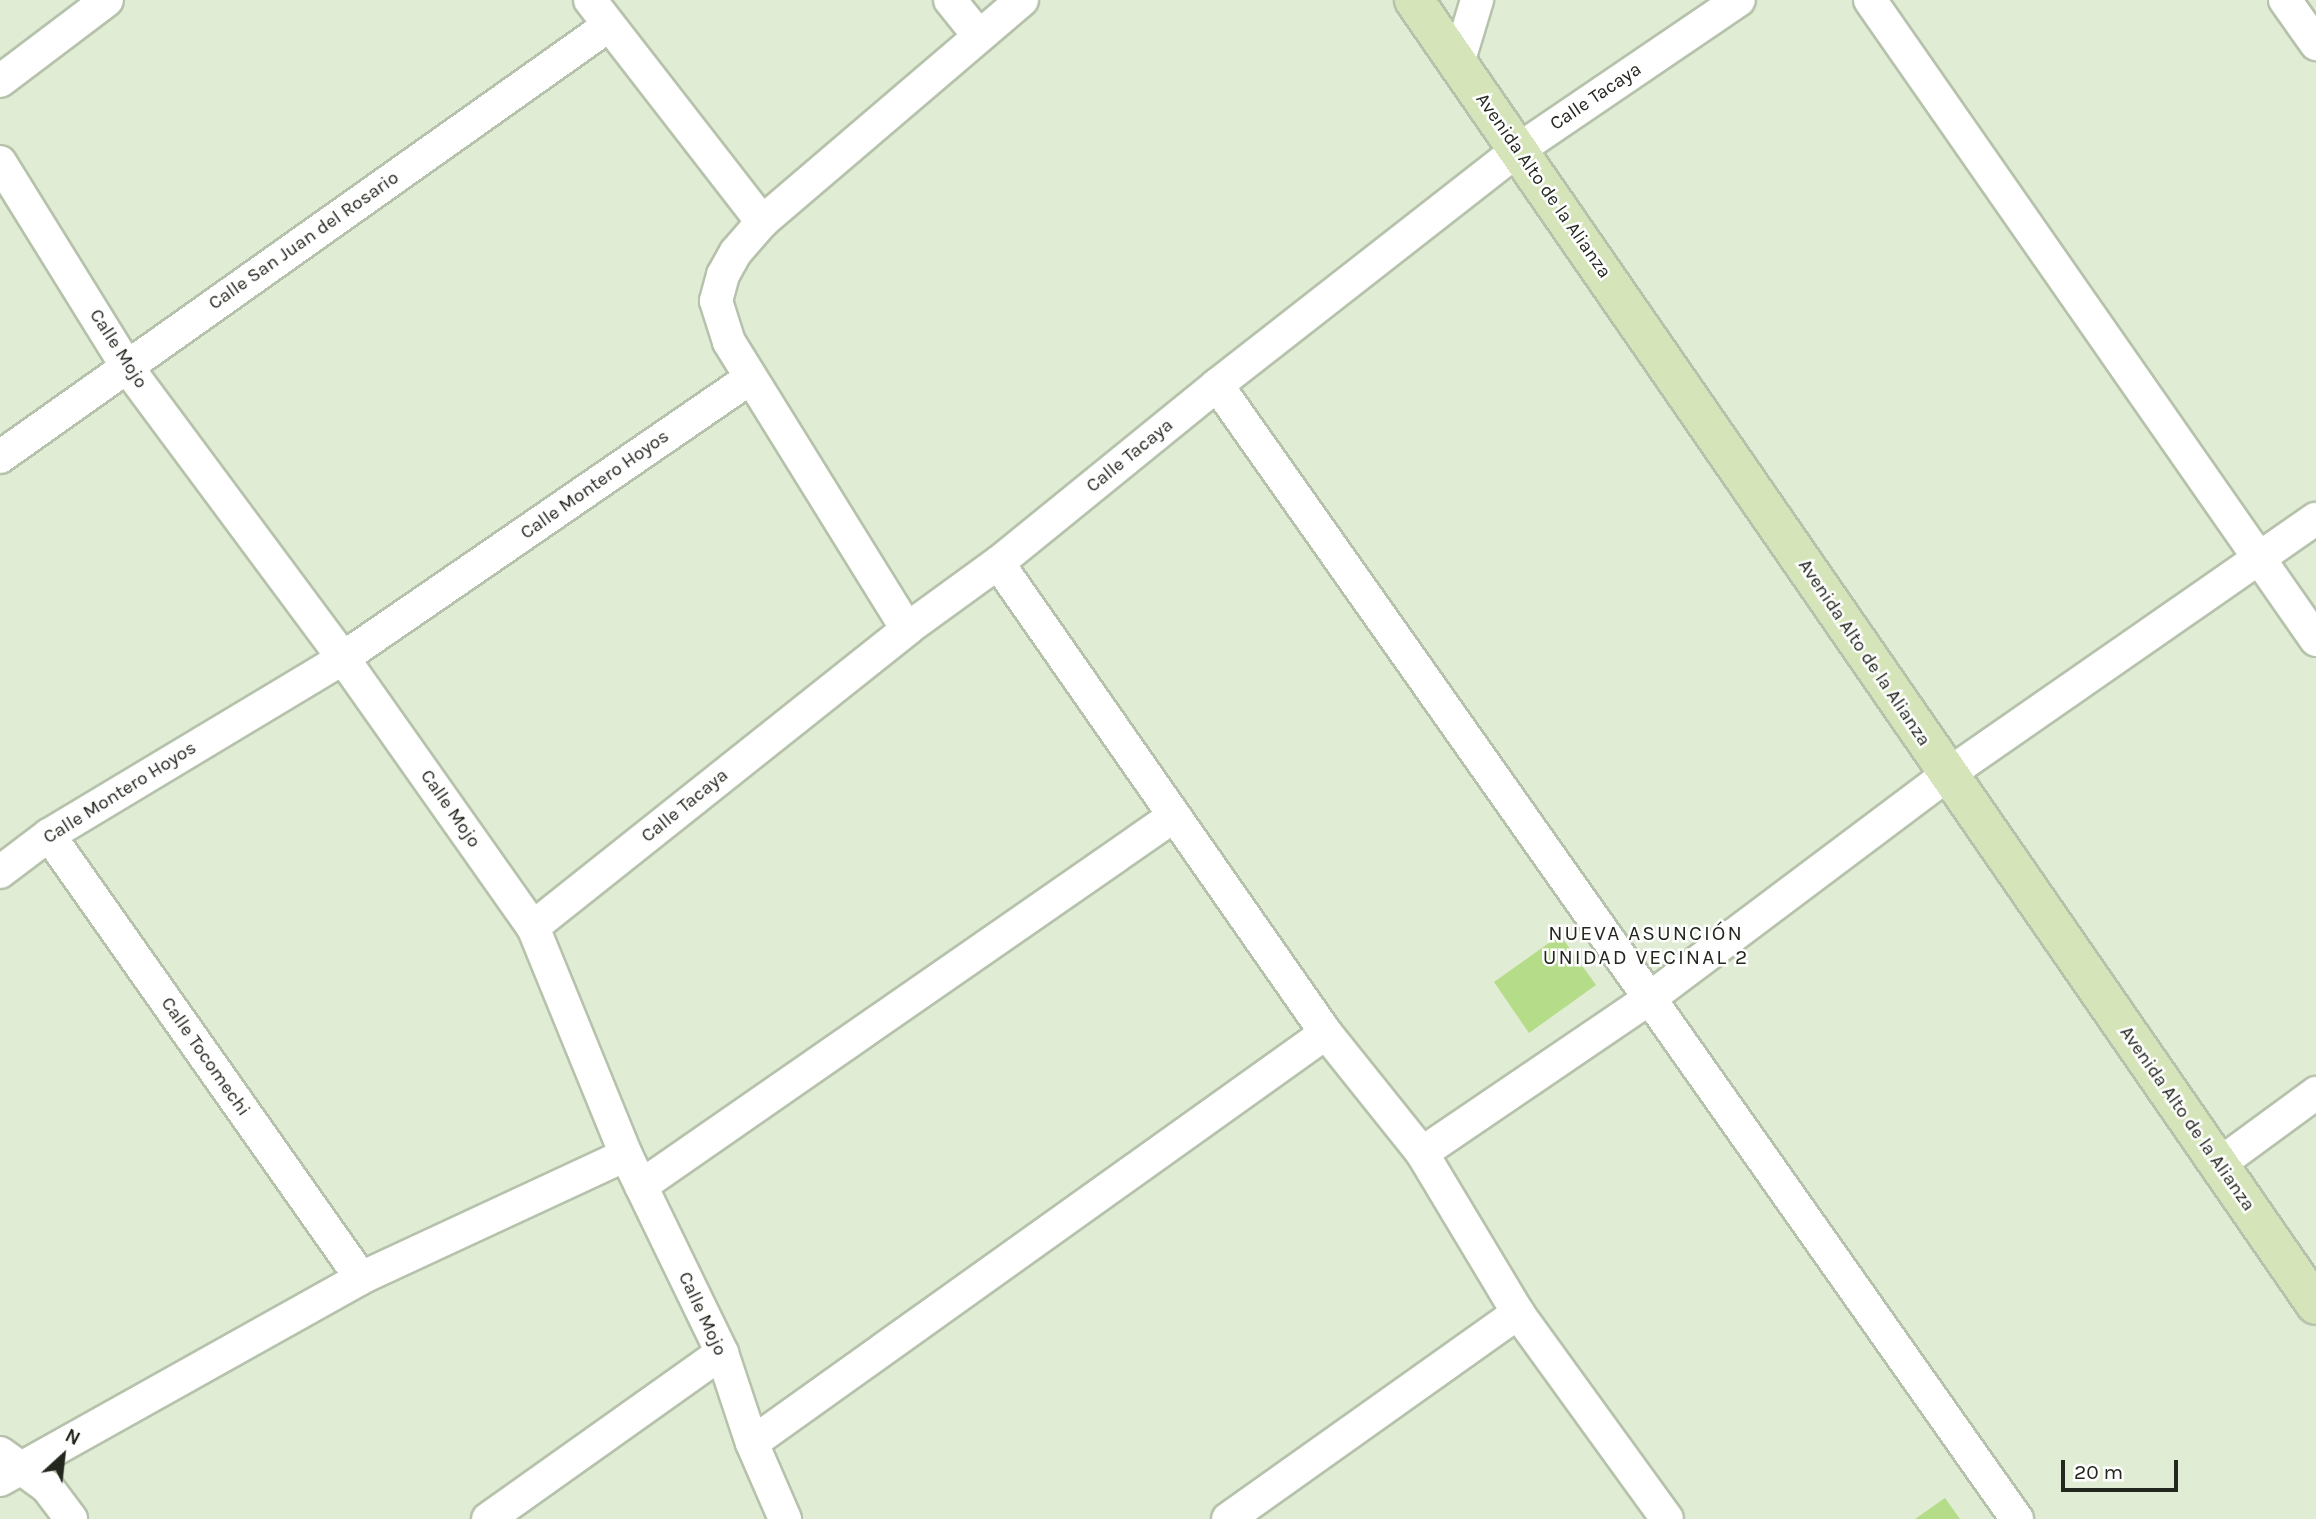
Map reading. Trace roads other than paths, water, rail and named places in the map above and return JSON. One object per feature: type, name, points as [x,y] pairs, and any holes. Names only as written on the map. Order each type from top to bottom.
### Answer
[{"type":"street","points":[[0,81],[107,0]]},
{"type":"street","points":[[590,0],[762,222]]},
{"type":"street","points":[[950,0],[978,35]]},
{"type":"street","points":[[907,629],[729,342],[716,301],[723,275],[736,252],[762,222],[1022,0]]},
{"type":"street","name":"Avenida Alto de la Alianza","points":[[1414,0],[1947,775],[2316,1305]]},
{"type":"street","points":[[1458,63],[1477,0]]},
{"type":"street","name":"Calle Tacaya","points":[[533,927],[907,629],[998,563],[1217,385],[1518,150],[1739,0]]},
{"type":"street","points":[[1870,0],[2316,640]]},
{"type":"street","points":[[2285,0],[2316,44]]},
{"type":"street","name":"Calle San Juan del Rosario","points":[[0,457],[608,26]]},
{"type":"street","name":"Calle Mojo","points":[[0,162],[127,367],[343,658],[533,927],[626,1154],[722,1353],[752,1443],[785,1519]]},
{"type":"street","name":"Calle Montero Hoyos","points":[[0,872],[49,835],[343,658],[751,378]]},
{"type":"street","points":[[1217,385],[2018,1519]]},
{"type":"street","points":[[1422,1153],[1650,998],[1947,775],[2316,519]]},
{"type":"street","points":[[998,563],[1326,1033],[1422,1153],[1518,1313],[1667,1519]]},
{"type":"street","points":[[641,1186],[1174,816]]},
{"type":"street","name":"Calle Tocomechi","points":[[49,835],[361,1278]]},
{"type":"street","points":[[752,1443],[1326,1033]]},
{"type":"street","points":[[2218,1165],[2316,1093]]},
{"type":"street","points":[[7,1467],[361,1278],[626,1154]]},
{"type":"street","points":[[1228,1519],[1518,1313]]},
{"type":"street","points":[[488,1519],[722,1353]]},
{"type":"street","points":[[7,1467],[47,1486],[71,1519]]},
{"type":"district","name":"NUEVA ASUNCIÓN UNIDAD VECINAL 2","points":[[1646,945]]}]
